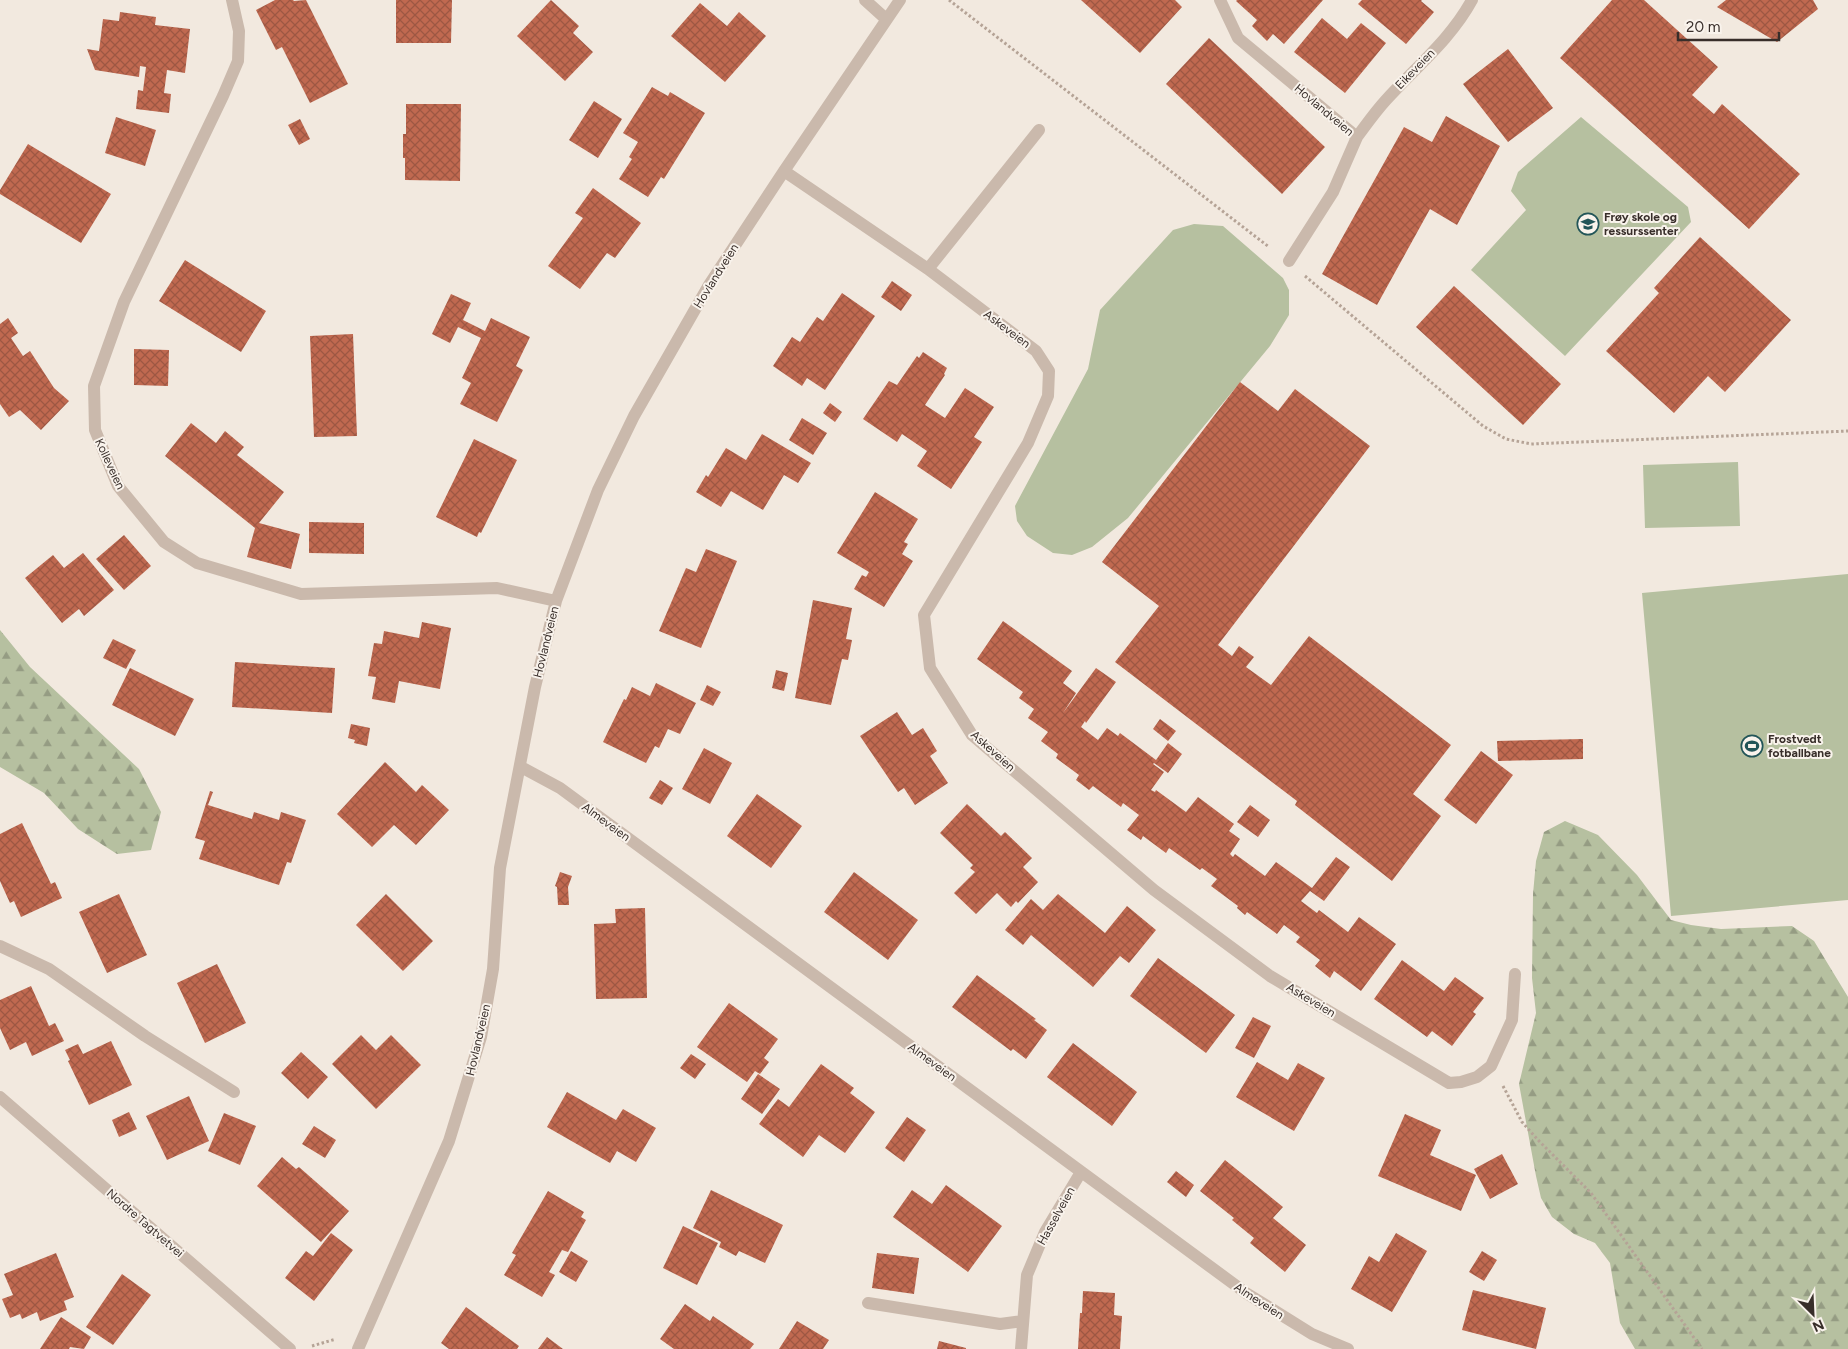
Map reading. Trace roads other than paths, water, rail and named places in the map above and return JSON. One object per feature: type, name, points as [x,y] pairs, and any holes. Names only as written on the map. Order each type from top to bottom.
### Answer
[{"type":"street","name":"Kolleveien","points":[[232,0],[239,32],[238,61],[124,302],[94,386],[95,430],[118,486],[164,542],[197,563],[301,594],[497,588],[556,601]]},
{"type":"street","points":[[865,0],[886,19]]},
{"type":"street","name":"Hovlandveien","points":[[358,1349],[449,1141],[481,1037],[493,969],[500,868],[535,687],[556,601],[598,490],[634,416],[709,285],[900,0]]},
{"type":"street","name":"Hovlandveien","points":[[1220,0],[1238,38],[1357,138],[1333,192],[1289,262]]},
{"type":"street","name":"Eikeveien","points":[[1357,138],[1384,102],[1444,40],[1467,10],[1472,0]]},
{"type":"street","points":[[928,269],[1039,130]]},
{"type":"street","name":"Askeveien","points":[[784,171],[928,269],[1036,351],[1049,371],[1048,396],[1028,443],[924,615],[930,668],[972,734],[1154,890],[1270,976],[1449,1083],[1461,1082],[1476,1077],[1491,1066],[1512,1020],[1515,974]]},
{"type":"street","name":"Almeveien","points":[[520,767],[560,788],[1246,1293],[1312,1334],[1348,1349]]},
{"type":"street","points":[[0,946],[49,970],[145,1036],[234,1092]]},
{"type":"street","name":"Nordre Tagtvetvei","points":[[0,1096],[290,1349]]},
{"type":"street","name":"Hasselveien","points":[[1020,1349],[1027,1275],[1045,1232],[1081,1172]]},
{"type":"street","points":[[868,1303],[1000,1324],[1023,1321]]},
{"type":"place","name":"Frøy skole og ressurssenter","points":[[1588,224]]},
{"type":"place","name":"Frostvedt fotballbane","points":[[1752,746]]}]
